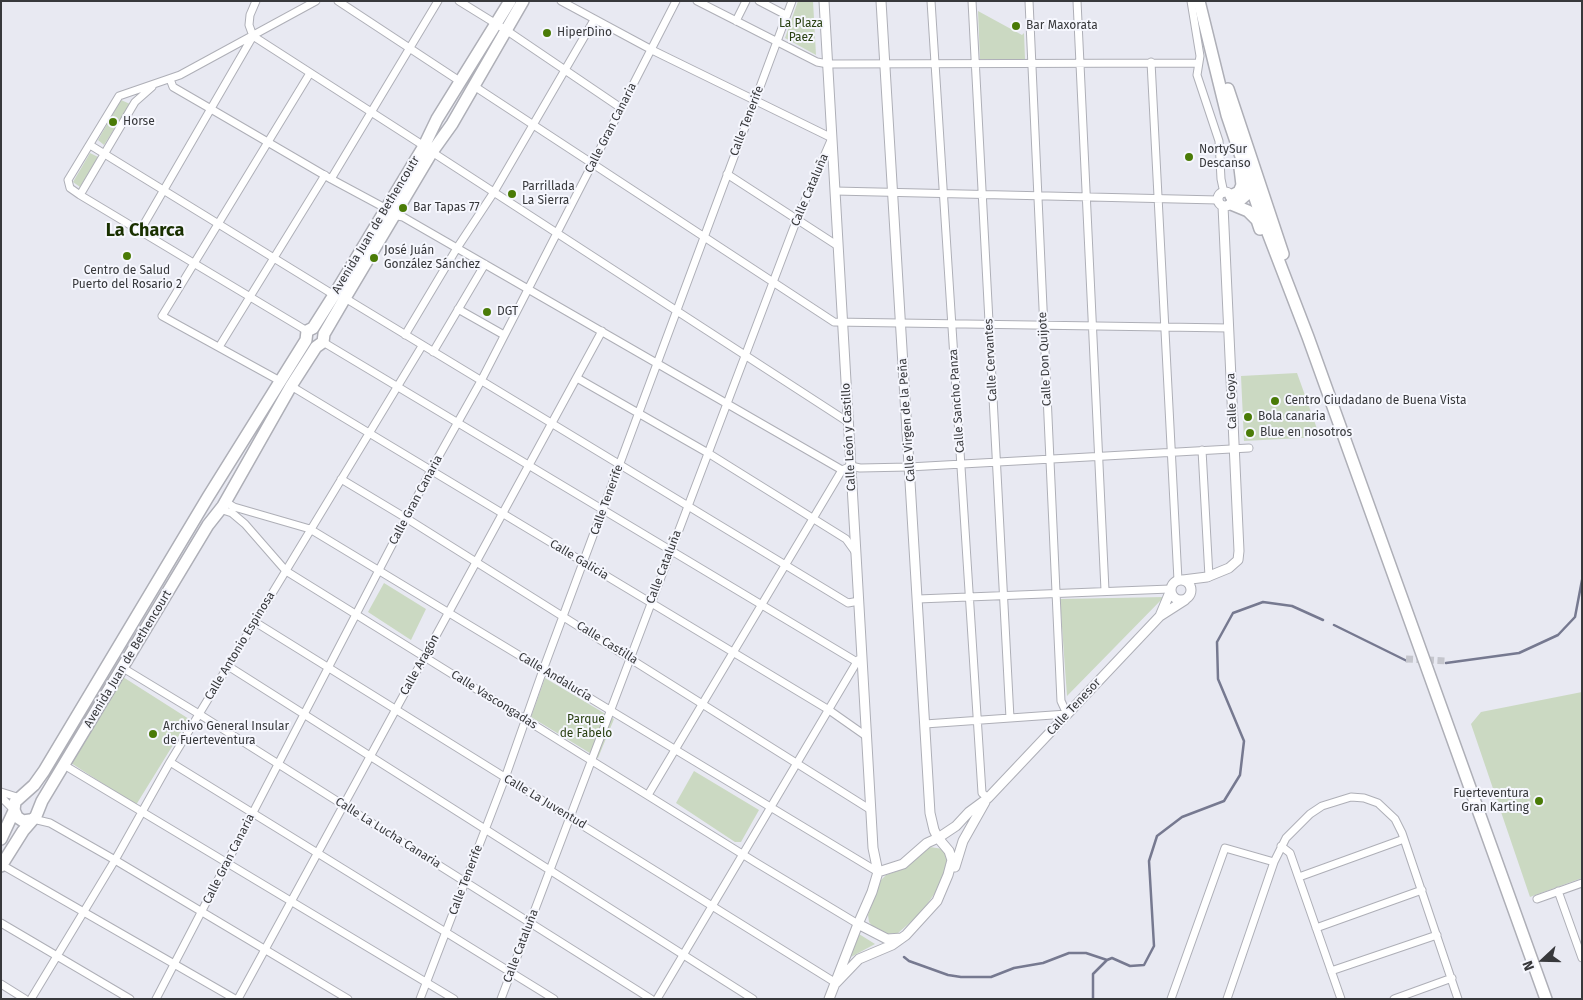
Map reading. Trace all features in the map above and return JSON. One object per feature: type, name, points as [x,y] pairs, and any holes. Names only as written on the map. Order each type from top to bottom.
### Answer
[{"type":"main road","points":[[450,125],[474,86],[501,27],[510,1]]},
{"type":"main road","points":[[440,118],[462,82],[522,1]]},
{"type":"main road","points":[[1200,1],[1213,64],[1228,115],[1258,207],[1284,267]]},
{"type":"main road","points":[[1207,1],[1232,103],[1284,267],[1546,999]]},
{"type":"main road","points":[[1232,103],[1232,114],[1253,178],[1252,187]]},
{"type":"main road","points":[[440,118],[449,114],[450,125]]},
{"type":"main road","points":[[1228,115],[1230,133],[1242,174],[1239,192],[1229,200]]},
{"type":"main road","name":"Avenida Juan de Bethencoutr","points":[[308,333],[339,297],[398,210],[428,149],[440,118]]},
{"type":"main road","name":"Avenida Juan de Bethencoutr","points":[[321,341],[339,297],[382,212],[428,149],[450,125]]},
{"type":"main road","points":[[1229,200],[1252,187]]},
{"type":"main road","points":[[1229,200],[1248,211],[1257,220],[1271,254],[1284,267]]},
{"type":"main road","points":[[1229,200],[1258,207]]},
{"type":"main road","points":[[318,328],[321,341],[308,344],[308,333],[318,328]]},
{"type":"main road","name":"Avenida Juan de Bethencourt","points":[[2,865],[34,816],[222,505],[286,383],[308,333]]},
{"type":"main road","name":"Avenida Juan de Bethencourt","points":[[20,798],[34,785],[44,771],[209,498],[286,383],[321,341]]},
{"type":"main road","points":[[209,498],[222,495],[222,505]]},
{"type":"main road","points":[[1,839],[14,811],[15,802],[20,798],[28,796],[34,800],[34,816],[19,819],[14,811]]},
{"type":"street","points":[[256,1],[250,15],[249,25],[253,36],[746,354],[848,422]]},
{"type":"street","points":[[308,333],[80,195],[70,188],[68,180],[120,96],[170,79],[316,1]]},
{"type":"street","points":[[338,1],[462,82]]},
{"type":"street","points":[[219,347],[371,112],[438,1]]},
{"type":"street","points":[[459,1],[621,108]]},
{"type":"street","points":[[561,1],[652,50],[756,99],[832,138]]},
{"type":"street","name":"Calle Gran Canaria","points":[[156,999],[431,470],[481,381],[676,1]]},
{"type":"street","points":[[698,1],[710,4],[736,21],[817,62],[828,64],[1198,63]]},
{"type":"street","points":[[736,21],[746,1]]},
{"type":"street","points":[[759,1],[786,15]]},
{"type":"street","name":"Calle Tenerife","points":[[420,999],[505,778],[543,670],[678,310],[703,236],[792,1]]},
{"type":"street","name":"Calle León y Castillo","points":[[824,1],[848,422],[846,468],[856,553],[873,848],[878,872]]},
{"type":"street","name":"Calle Virgen de la Peña","points":[[881,1],[931,820],[938,838],[949,851],[952,860],[940,896]]},
{"type":"street","name":"Calle Sancho Panza","points":[[931,1],[982,793],[988,798]]},
{"type":"street","name":"Calle Cervantes","points":[[972,1],[1010,718]]},
{"type":"street","name":"Calle Don Quijote","points":[[1028,1],[1061,701],[1067,714]]},
{"type":"street","points":[[1077,1],[1104,590]]},
{"type":"street","points":[[835,191],[1229,200],[1221,179],[1219,141],[1197,75],[1200,56],[1191,1]]},
{"type":"street","points":[[405,335],[457,248],[494,192],[594,20]]},
{"type":"street","points":[[140,231],[253,36]]},
{"type":"street","points":[[918,599],[1104,590],[1170,590],[1175,599],[1187,597],[1190,586],[1180,580],[1170,452],[1151,62]]},
{"type":"street","points":[[194,264],[310,73]]},
{"type":"street","points":[[170,79],[173,87],[328,177],[382,212],[398,210],[457,248],[727,403],[846,468],[909,467],[1249,448]]},
{"type":"street","points":[[80,195],[135,102],[156,84]]},
{"type":"street","points":[[474,86],[834,322],[1229,328]]},
{"type":"street","name":"Calle Cataluña","points":[[501,999],[592,761],[609,710],[797,219],[832,138]]},
{"type":"street","points":[[90,145],[274,260],[405,335],[848,603],[859,601]]},
{"type":"street","points":[[727,174],[838,246]]},
{"type":"street","name":"Calle Goya","points":[[1180,580],[1208,577],[1233,566],[1239,557],[1229,328],[1229,200]]},
{"type":"street","points":[[382,212],[398,210]]},
{"type":"street","name":"Calle Galicia","points":[[194,264],[162,316],[286,383],[370,433],[829,710],[866,736]]},
{"type":"street","points":[[433,352],[485,264]]},
{"type":"street","points":[[458,309],[504,335]]},
{"type":"street","name":"Calle Aragón","points":[[237,999],[292,902],[602,331]]},
{"type":"street","points":[[321,341],[857,662]]},
{"type":"street","name":"Calle Antonio Espinosa","points":[[31,999],[116,860],[140,813],[170,762],[422,346]]},
{"type":"street","points":[[577,378],[638,415],[708,453],[846,539],[856,553]]},
{"type":"street","points":[[1202,450],[1208,577]]},
{"type":"street","points":[[648,795],[812,519],[846,468]]},
{"type":"street","name":"Calle Castilla","points":[[341,480],[406,518],[630,657],[871,810]]},
{"type":"street","name":"Calle Andalucía","points":[[222,505],[310,529],[878,872]]},
{"type":"street","name":"Calle Vascongadas","points":[[222,505],[245,524],[286,570],[743,855],[858,924]]},
{"type":"street","name":"Calle Goya","points":[[1187,597],[1208,577]]},
{"type":"street","name":"Calle Tenesor","points":[[1160,616],[1170,590],[1180,580]]},
{"type":"street","name":"Calle Tenesor","points":[[878,872],[903,864],[927,843],[956,826],[969,812],[988,798],[1160,616],[1187,597]]},
{"type":"street","name":"Calle La Juventud","points":[[255,622],[836,983]]},
{"type":"street","points":[[657,999],[829,710],[857,662],[861,650]]},
{"type":"street","points":[[228,666],[753,999]]},
{"type":"street","name":"Calle La Lucha Canaria","points":[[123,668],[279,764],[651,999]]},
{"type":"street","points":[[925,724],[1067,714]]},
{"type":"street","points":[[170,762],[554,999]]},
{"type":"street","points":[[64,765],[140,813],[454,999]]},
{"type":"street","points":[[1,792],[20,798]]},
{"type":"street","points":[[1,797],[14,811]]},
{"type":"street","points":[[1227,999],[1281,846],[1286,838],[1310,814],[1336,801],[1351,797],[1364,798],[1386,809],[1395,819],[1422,890],[1458,999]]},
{"type":"street","name":"Calle Tenesor","points":[[940,896],[952,877],[963,841],[988,798]]},
{"type":"street","points":[[931,820],[935,826],[943,828],[969,812]]},
{"type":"street","points":[[34,816],[116,860],[348,999]]},
{"type":"street","points":[[1299,877],[1404,839]]},
{"type":"street","points":[[1281,846],[1290,853],[1341,999]]},
{"type":"street","points":[[861,863],[869,859],[873,848]]},
{"type":"street","points":[[1172,999],[1225,848],[1274,862]]},
{"type":"street","points":[[2,865],[237,999]]},
{"type":"street","points":[[829,999],[872,892],[878,872]]},
{"type":"street","points":[[1537,899],[1582,883]]},
{"type":"street","points":[[1316,928],[1422,890]]},
{"type":"street","points":[[1558,891],[1582,958]]},
{"type":"street","points":[[836,983],[859,958],[892,945],[902,938],[924,917],[940,896]]},
{"type":"street","points":[[1,923],[130,999]]},
{"type":"street","points":[[858,924],[887,940],[902,938]]},
{"type":"street","points":[[1331,972],[1437,935]]},
{"type":"street","points":[[1394,999],[1452,978]]},
{"type":"street","points":[[1,984],[26,999]]},
{"type":"green space","name":"La Plaza Paez","points":[[798,1],[813,1],[816,55],[785,38]]},
{"type":"green space","points":[[978,11],[1022,35],[1024,33],[1025,59],[980,59]]},
{"type":"green space","points":[[121,100],[130,104],[104,145],[98,140]]},
{"type":"green space","points":[[90,153],[98,157],[80,187],[73,182]]},
{"type":"green space","points":[[1297,373],[1320,437],[1244,441],[1241,376]]},
{"type":"green space","points":[[384,583],[426,609],[411,640],[368,612]]},
{"type":"green space","points":[[1164,597],[1067,696],[1060,599]]},
{"type":"green space","points":[[123,677],[189,719],[136,805],[71,763]]},
{"type":"green space","name":"Parque de Fabelo","points":[[545,678],[614,719],[598,758],[531,717]]},
{"type":"green space","name":"Fuerteventura Gran Karting","points":[[1582,692],[1582,878],[1530,897],[1471,724],[1481,712]]},
{"type":"green space","points":[[694,771],[759,810],[741,842],[735,842],[676,803]]},
{"type":"green space","points":[[930,847],[943,849],[948,859],[945,874],[935,893],[920,914],[898,933],[888,934],[874,928],[869,922],[868,915],[881,880],[886,875],[903,869]]},
{"type":"green space","points":[[859,934],[875,944],[851,957],[852,950]]},
{"type":"waterway","points":[[1446,663],[1519,653],[1558,635],[1575,617],[1582,580]]},
{"type":"waterway","points":[[1093,999],[1093,974],[1107,960],[1112,958],[1130,966],[1144,965],[1154,946],[1149,861],[1157,836],[1182,817],[1224,801],[1240,775],[1244,741],[1218,679],[1217,642],[1233,613],[1263,602],[1292,606],[1323,620]]},
{"type":"waterway","points":[[1334,625],[1407,661]]},
{"type":"waterway","points":[[904,957],[909,961],[948,975],[961,977],[991,977],[1014,968],[1043,963],[1069,953],[1086,953],[1107,960]]},
{"type":"tunnel","points":[[1406,659],[1447,661]]},
{"type":"place","name":"Bar Maxorata","points":[[1016,26]]},
{"type":"place","name":"HiperDino","points":[[547,33]]},
{"type":"place","name":"Horse","points":[[113,122]]},
{"type":"place","name":"NortySur Descanso","points":[[1189,157]]},
{"type":"place","name":"Parrillada La Sierra","points":[[512,194]]},
{"type":"place","name":"Bar Tapas 77","points":[[403,208]]},
{"type":"place","name":"Centro de Salud Puerto del Rosario 2","points":[[127,256]]},
{"type":"place","name":"José Juán González Sánchez","points":[[374,258]]},
{"type":"place","name":"DGT","points":[[487,312]]},
{"type":"place","name":"Centro Ciudadano de Buena Vista","points":[[1275,401]]},
{"type":"place","name":"Bola canaria","points":[[1248,417]]},
{"type":"place","name":"Blue en nosotros","points":[[1250,433]]},
{"type":"place","name":"Archivo General Insular de Fuerteventura","points":[[153,734]]},
{"type":"place","name":"Fuerteventura Gran Karting","points":[[1539,801]]},
{"type":"district","name":"La Charca","points":[[145,231]]}]
